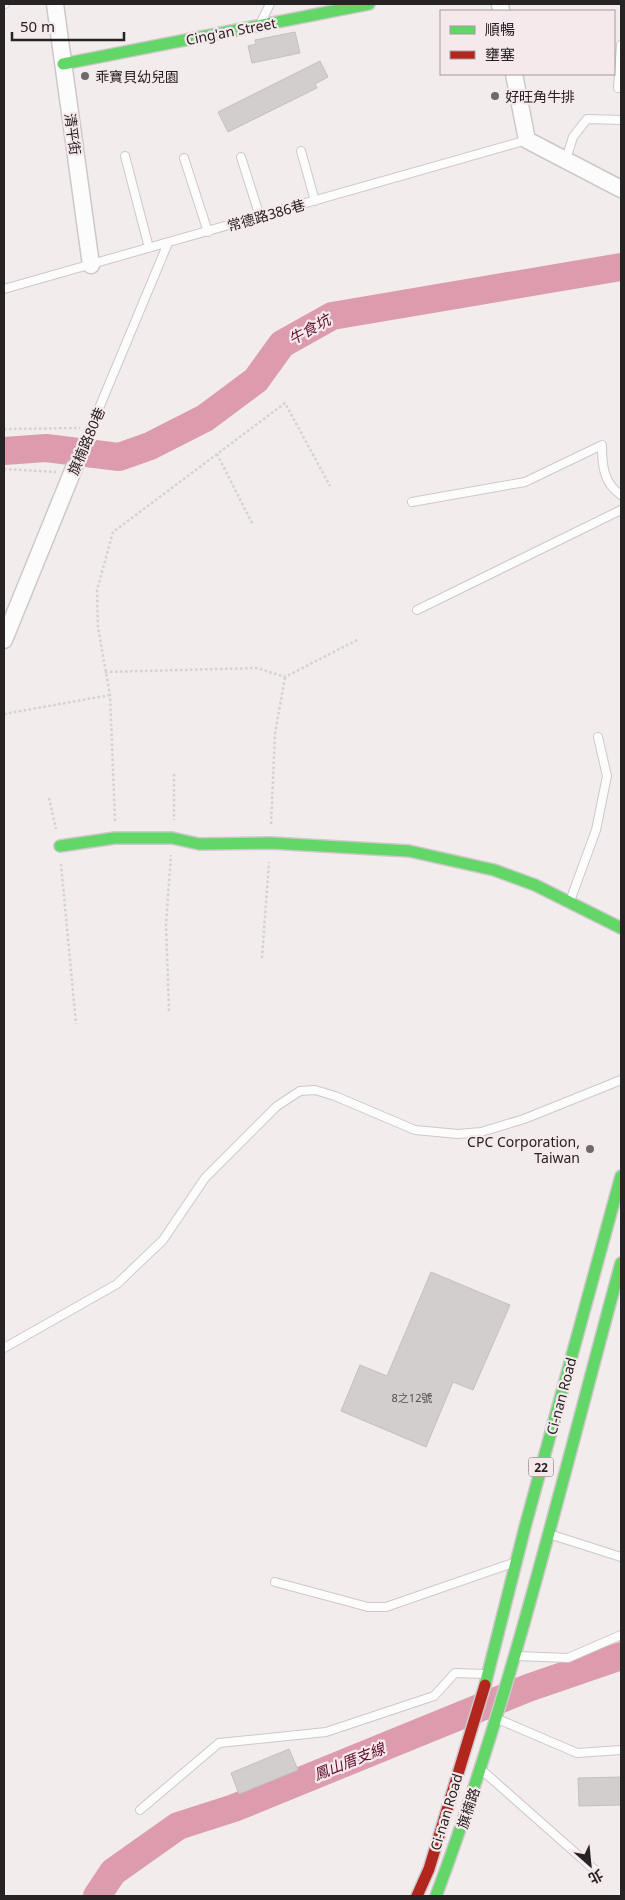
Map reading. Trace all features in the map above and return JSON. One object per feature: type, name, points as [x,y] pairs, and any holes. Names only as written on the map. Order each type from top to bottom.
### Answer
[{"type":"main road","name":"Cing'an Street","points":[[63,64],[370,4]]},
{"type":"main road","points":[[60,846],[115,838],[172,838],[199,844],[271,843],[409,851],[494,870],[536,885],[621,928]]},
{"type":"main road","name":"Ci-nan Road","points":[[512,1661],[536,1530],[597,1260],[621,1176]]},
{"type":"main road","name":"Ci-nan Road","points":[[417,1896],[429,1869],[473,1726],[495,1652],[517,1562],[536,1530],[621,1263]]},
{"type":"main road","name":"22","points":[[497,1719],[512,1661]]},
{"type":"main road","name":"旗楠路","points":[[436,1896],[497,1719]]},
{"type":"street","name":"清平街","points":[[55,4],[90,265]]},
{"type":"street","points":[[514,75],[527,140],[621,189]]},
{"type":"street","name":"旗楠路80巷","points":[[4,640],[73,471]]},
{"type":"street","points":[[597,1260],[621,1263]]},
{"type":"lane","points":[[259,26],[270,4]]},
{"type":"lane","points":[[618,88],[621,45]]},
{"type":"lane","points":[[566,159],[573,137],[587,119],[621,120]]},
{"type":"lane","name":"常德路386巷","points":[[4,289],[527,140]]},
{"type":"lane","points":[[301,150],[314,201]]},
{"type":"lane","points":[[125,156],[149,248]]},
{"type":"lane","points":[[241,157],[260,217]]},
{"type":"lane","points":[[184,158],[208,232]]},
{"type":"lane","name":"旗楠路80巷","points":[[73,471],[168,243]]},
{"type":"lane","points":[[412,502],[524,482],[602,445],[602,467],[615,490],[621,494]]},
{"type":"lane","points":[[417,610],[621,510]]},
{"type":"lane","points":[[570,903],[596,830],[607,776],[598,737]]},
{"type":"lane","points":[[4,1348],[117,1284],[163,1240],[205,1178],[277,1106],[300,1091],[315,1090],[335,1096],[415,1130],[458,1134],[481,1132],[524,1119],[621,1080]]},
{"type":"lane","points":[[536,1530],[621,1557]]},
{"type":"lane","points":[[276,1582],[368,1607],[386,1607],[517,1562]]},
{"type":"lane","points":[[495,1652],[512,1661],[568,1658],[621,1635]]},
{"type":"lane","points":[[140,1810],[219,1743],[326,1732],[434,1696],[455,1673],[487,1674]]},
{"type":"lane","points":[[497,1719],[577,1753],[621,1750]]},
{"type":"lane","points":[[481,1770],[596,1871]]},
{"type":"path","points":[[115,838],[110,695],[98,628],[97,590],[113,532],[285,403],[330,486]]},
{"type":"path","points":[[4,429],[90,431]]},
{"type":"path","points":[[217,454],[253,525]]},
{"type":"path","points":[[4,469],[73,471]]},
{"type":"path","points":[[105,672],[257,668],[285,677],[359,639]]},
{"type":"path","points":[[262,958],[271,843],[275,734],[285,677]]},
{"type":"path","points":[[4,714],[110,695]]},
{"type":"path","points":[[169,1011],[166,925],[174,824],[174,774]]},
{"type":"path","points":[[49,798],[60,846],[76,1024]]},
{"type":"building","points":[[295,32],[300,53],[252,63],[248,46],[256,44],[255,40]]},
{"type":"building","points":[[320,61],[328,77],[315,84],[317,88],[228,132],[218,112]]},
{"type":"building","points":[[431,1272],[510,1305],[473,1390],[453,1382],[426,1447],[341,1411],[360,1365],[387,1376]]},
{"type":"building","points":[[289,1749],[298,1770],[239,1794],[231,1773]]},
{"type":"building","points":[[621,1777],[621,1805],[579,1806],[578,1778]]},
{"type":"waterway","name":"牛食坑","points":[[4,451],[46,448],[119,457],[150,446],[205,418],[256,380],[282,344],[332,316],[621,267]]},
{"type":"waterway","name":"鳳山厝支線","points":[[97,1896],[113,1872],[178,1826],[234,1808],[528,1688],[621,1656]]},
{"type":"traffic: fast","points":[[63,64],[369,4]]},
{"type":"traffic: fast","points":[[60,846],[115,838],[172,838],[199,844],[271,843],[409,851],[494,870],[535,885],[621,928]]},
{"type":"traffic: fast","points":[[485,1685],[525,1527],[621,1176]]},
{"type":"traffic: fast","points":[[436,1896],[464,1818],[513,1661],[536,1582],[621,1263]]},
{"type":"traffic: jam","points":[[417,1896],[429,1869],[485,1685]]},
{"type":"place","name":"乖寶貝幼兒園","points":[[85,76]]},
{"type":"place","name":"好旺角牛排","points":[[495,96]]},
{"type":"place","name":"CPC Corporation, Taiwan","points":[[590,1149]]}]
